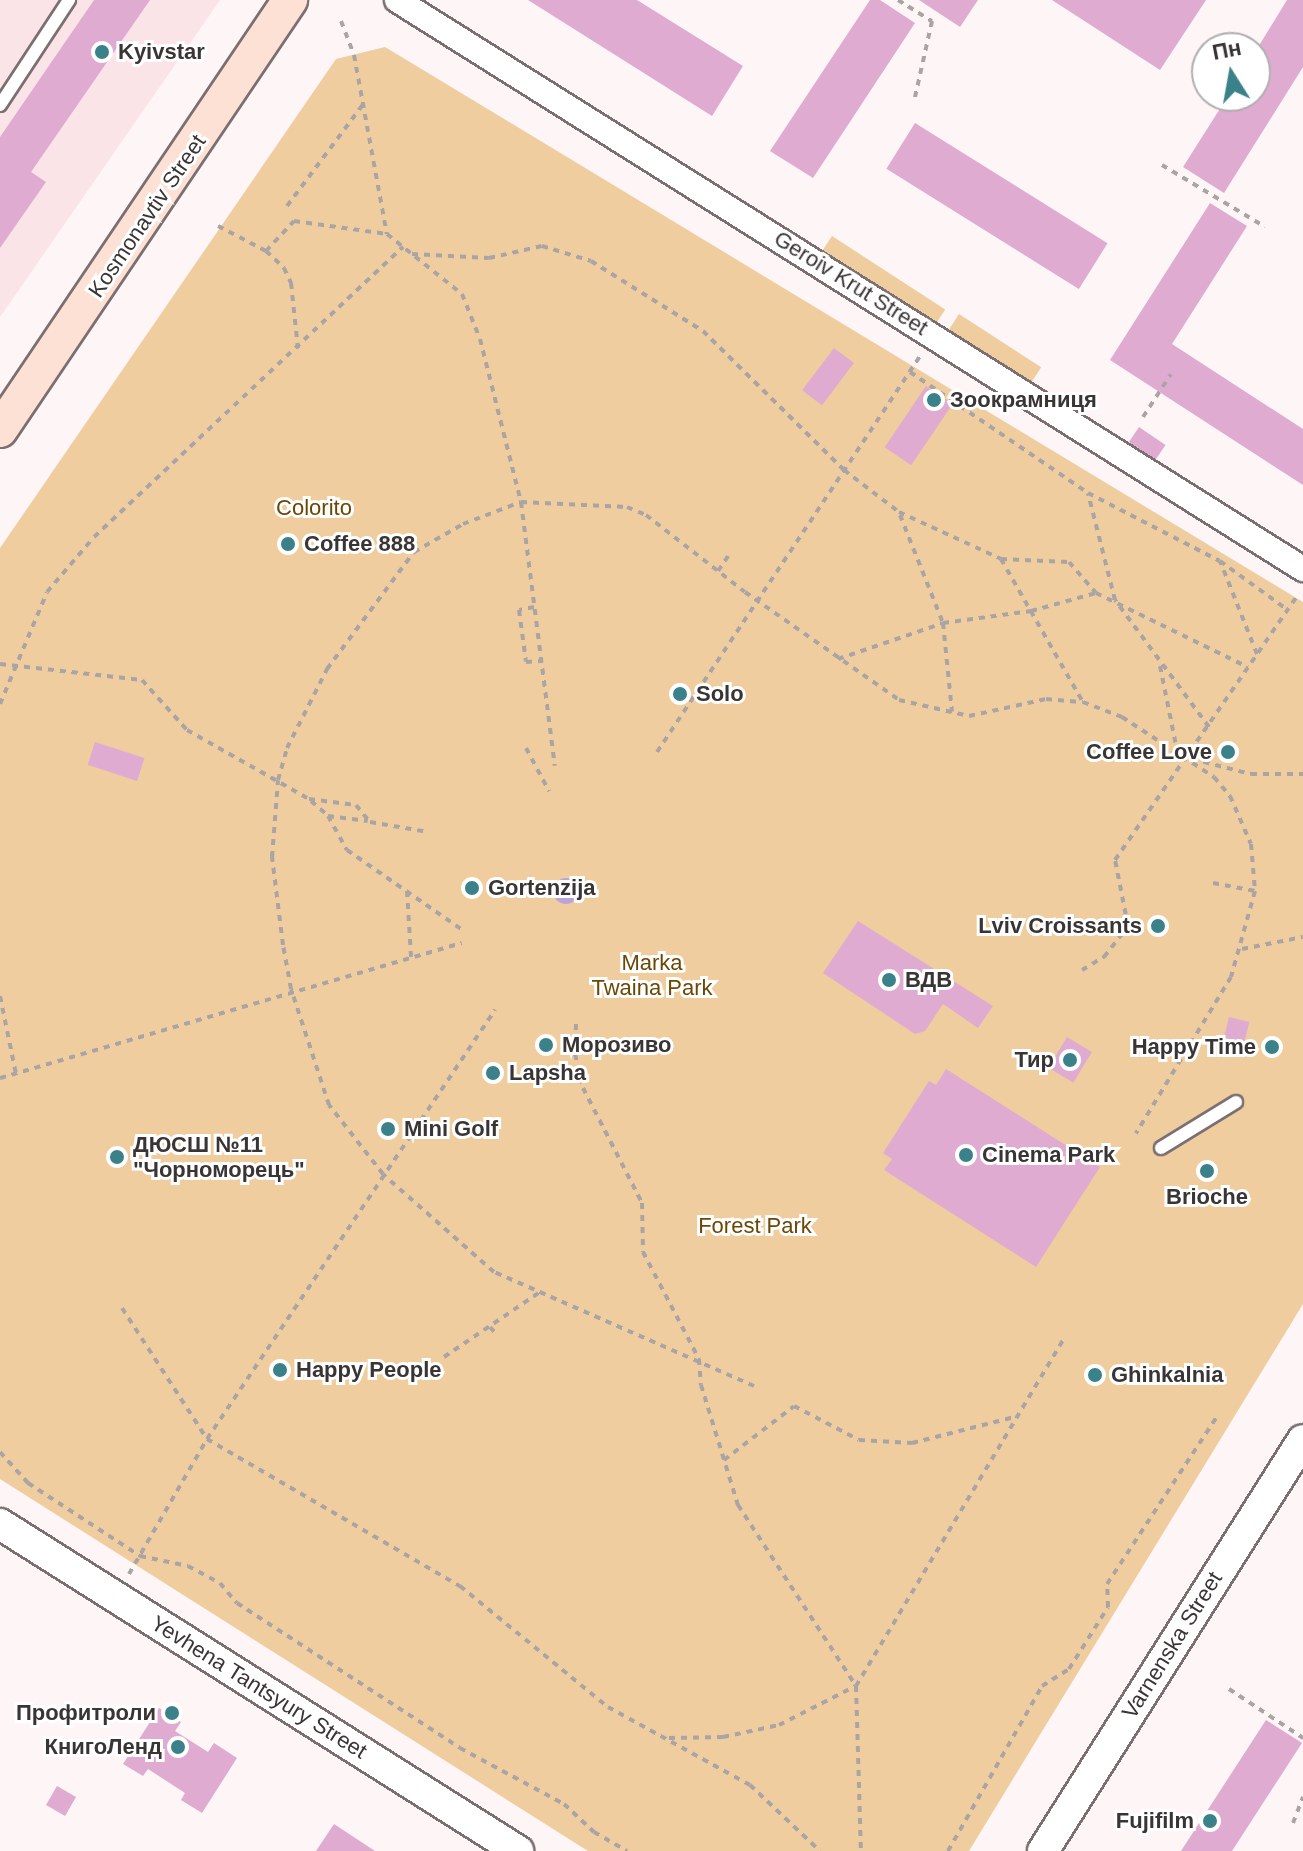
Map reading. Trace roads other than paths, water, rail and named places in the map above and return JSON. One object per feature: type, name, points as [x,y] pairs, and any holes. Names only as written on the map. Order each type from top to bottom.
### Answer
[{"type":"main road","name":"Kosmonavtiv Street","points":[[0,430],[290,0]]},
{"type":"street","name":"Geroiv Krut Street","points":[[397,0],[1303,569]]},
{"type":"street","name":"Varnenska Street","points":[[1043,1851],[1303,1440]]},
{"type":"street","name":"Yevhena Tantsyury Street","points":[[0,1524],[518,1851]]},
{"type":"lane","points":[[0,105],[69,0]]},
{"type":"lane","points":[[1161,1148],[1236,1102]]},
{"type":"place","name":"Kyivstar","points":[[102,52]]},
{"type":"place","name":"Зоокрамниця","points":[[934,400]]},
{"type":"place","name":"Coffee 888","points":[[288,544]]},
{"type":"place","name":"Solo","points":[[680,694]]},
{"type":"place","name":"Coffee Love","points":[[1228,752]]},
{"type":"place","name":"Gortenzija","points":[[472,888]]},
{"type":"place","name":"Lviv Croissants","points":[[1158,926]]},
{"type":"place","name":"ВДВ","points":[[889,980]]},
{"type":"place","name":"Морозиво","points":[[546,1045]]},
{"type":"place","name":"Happy Time","points":[[1272,1047]]},
{"type":"place","name":"Тир","points":[[1070,1060]]},
{"type":"place","name":"Lapsha","points":[[493,1073]]},
{"type":"place","name":"Mini Golf","points":[[388,1129]]},
{"type":"place","name":"Cinema Park","points":[[966,1155]]},
{"type":"place","name":"ДЮСШ №11 \"Чорноморець\"","points":[[117,1157]]},
{"type":"place","name":"Brioche","points":[[1207,1171]]},
{"type":"place","name":"Happy People","points":[[280,1370]]},
{"type":"place","name":"Ghinkalnia","points":[[1095,1375]]},
{"type":"place","name":"Профитроли","points":[[172,1713]]},
{"type":"place","name":"КнигоЛенд","points":[[178,1747]]},
{"type":"place","name":"Fujifilm","points":[[1210,1821]]},
{"type":"park label","name":"Colorito","points":[[314,508]]},
{"type":"park label","name":"Marka Twaina Park","points":[[652,974]]},
{"type":"park label","name":"Forest Park","points":[[755,1226]]}]
